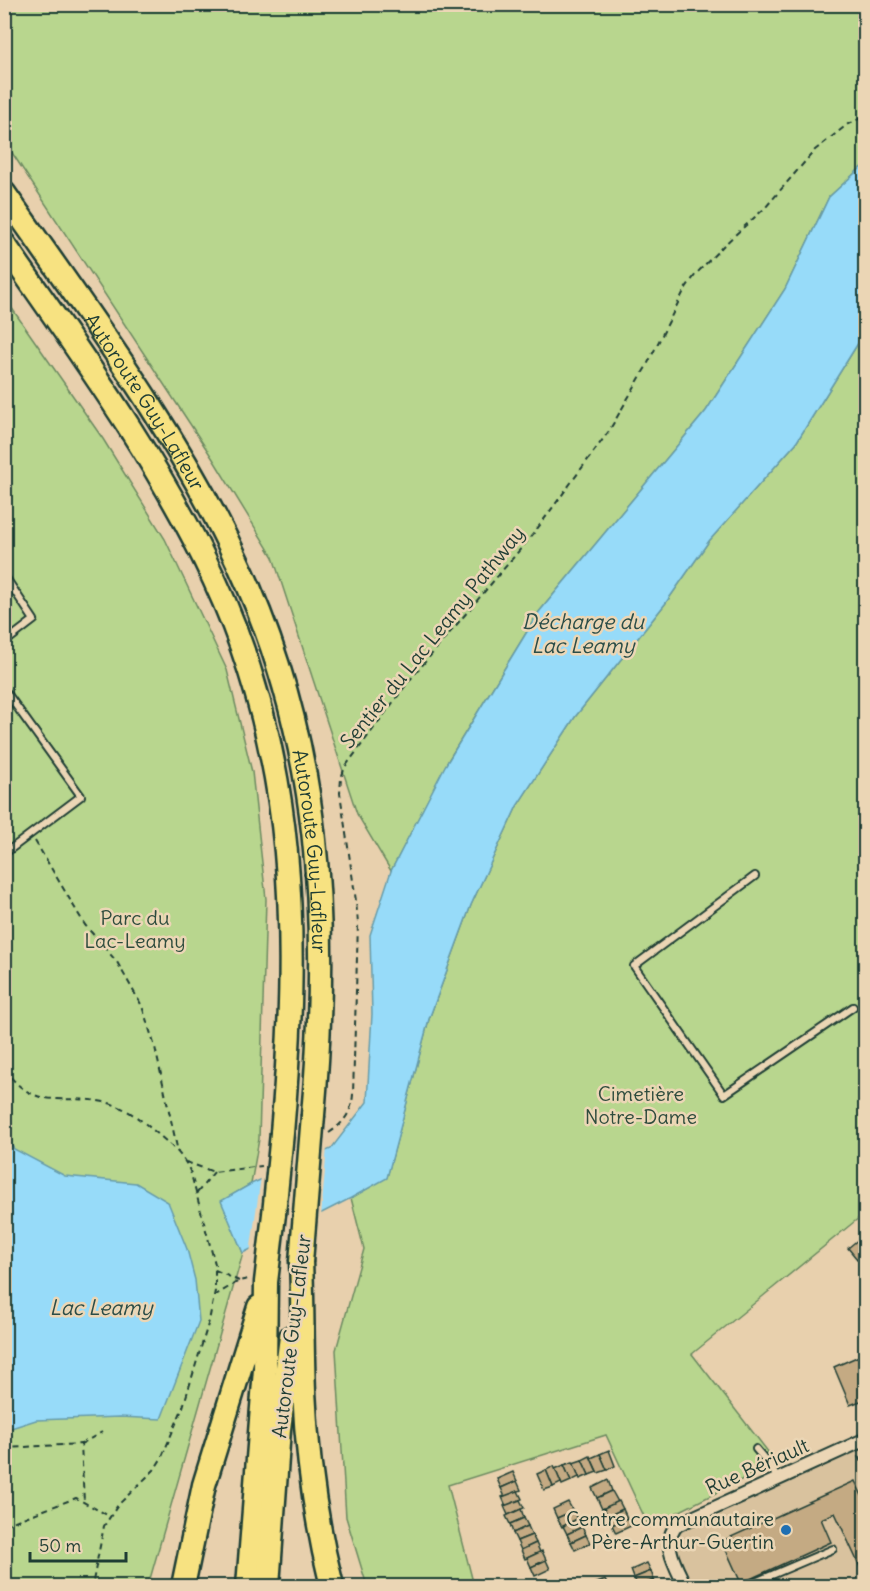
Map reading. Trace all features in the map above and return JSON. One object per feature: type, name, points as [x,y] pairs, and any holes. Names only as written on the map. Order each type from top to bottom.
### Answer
[{"type":"highway","name":"Autoroute Guy-Lafleur","points":[[4,193],[137,386],[191,472],[238,563],[274,654],[300,748],[317,857],[320,992],[314,1115],[301,1262],[279,1429],[267,1587]]},
{"type":"highway","name":"Autoroute Guy-Lafleur","points":[[4,244],[115,405],[168,491],[220,593],[252,681],[273,760],[282,812],[289,878],[292,992],[282,1133],[257,1281],[265,1368],[248,1587]]},
{"type":"highway","points":[[301,1262],[307,1436],[318,1521],[332,1587]]},
{"type":"highway","points":[[183,1587],[203,1491],[257,1281]]},
{"type":"street","name":"Rue Bériault","points":[[686,1587],[670,1551],[672,1530],[683,1521],[866,1439]]},
{"type":"lane","points":[[4,575],[34,620],[4,643]]},
{"type":"lane","points":[[4,689],[81,796],[4,854]]},
{"type":"lane","points":[[756,876],[634,966],[724,1095],[853,1007]]},
{"type":"lane","points":[[756,1449],[772,1468],[777,1479]]},
{"type":"lane","points":[[746,1587],[833,1549]]},
{"type":"path","name":"Sentier du Lac Leamy Pathway","points":[[323,1137],[341,1124],[353,1102],[358,923],[340,793],[341,777],[345,767],[409,681],[526,543],[605,436],[626,403],[685,289],[696,274],[723,245],[760,214],[815,150],[848,123],[866,116]]},
{"type":"path","points":[[30,835],[43,853],[66,896],[85,925],[117,962],[142,1006],[155,1047],[178,1152]]},
{"type":"path","points":[[4,1069],[21,1088],[39,1098],[104,1102],[125,1110],[142,1121],[178,1152],[186,1162],[197,1193],[215,1270],[214,1296],[209,1320],[176,1425],[154,1470],[126,1496],[109,1516],[102,1531],[92,1587]]},
{"type":"path","points":[[186,1162],[214,1172],[266,1165]]},
{"type":"path","points":[[197,1193],[214,1172]]},
{"type":"path","points":[[215,1270],[239,1281],[257,1281]]},
{"type":"path","points":[[214,1296],[239,1281]]},
{"type":"path","points":[[4,1448],[81,1444],[102,1432]]},
{"type":"path","points":[[81,1444],[84,1503]]},
{"type":"path","points":[[857,1454],[866,1468]]},
{"type":"path","points":[[4,1524],[76,1498],[109,1516]]},
{"type":"shaded area","points":[[866,1442],[865,1586],[685,1586],[670,1536],[672,1530]]},
{"type":"green space","points":[[4,5],[865,5],[865,164],[829,197],[785,289],[706,411],[539,612],[449,759],[391,871],[357,814],[273,557],[213,459],[5,142]]},
{"type":"green space","name":"Parc du Lac-Leamy","points":[[4,297],[103,439],[165,539],[227,670],[252,772],[266,899],[259,1139],[251,1184],[222,1201],[243,1253],[148,1586],[5,1586]]},
{"type":"green space","name":"Cimetière Notre-Dame","points":[[865,332],[865,1213],[692,1354],[776,1462],[649,1527],[606,1435],[448,1485],[474,1586],[367,1586],[346,1517],[336,1350],[364,1249],[351,1198],[387,1177],[429,1019],[471,905],[517,806],[575,717],[665,604],[709,541],[796,443]]},
{"type":"water","name":"Décharge du Lac Leamy","points":[[865,164],[865,332],[796,443],[709,541],[665,604],[575,717],[517,806],[471,905],[429,1019],[387,1178],[243,1253],[221,1201],[251,1184],[331,1149],[367,1102],[372,1014],[370,935],[391,871],[445,766],[539,612],[706,411],[785,289],[829,197]]},
{"type":"water","name":"Lac Leamy","points":[[4,1135],[14,1149],[65,1176],[136,1183],[168,1202],[187,1249],[195,1280],[199,1321],[161,1419],[120,1417],[36,1420],[5,1430]]},
{"type":"pier","points":[[327,1147],[321,1217],[250,1253],[261,1177]]},
{"type":"building","points":[[866,1233],[866,1270],[848,1248]]},
{"type":"building","points":[[866,1353],[866,1399],[850,1405],[834,1367]]},
{"type":"building","points":[[609,1450],[615,1466],[607,1470],[600,1454]]},
{"type":"building","points":[[600,1454],[607,1470],[598,1473],[591,1458]]},
{"type":"building","points":[[590,1456],[597,1472],[589,1475],[582,1460]]},
{"type":"building","points":[[582,1460],[589,1475],[580,1479],[573,1463]]},
{"type":"building","points":[[573,1462],[579,1477],[571,1481],[564,1465]]},
{"type":"building","points":[[564,1465],[571,1481],[562,1485],[555,1469]]},
{"type":"building","points":[[554,1466],[561,1483],[553,1487],[546,1470]]},
{"type":"building","points":[[546,1470],[553,1487],[544,1490],[537,1474]]},
{"type":"building","points":[[513,1472],[517,1481],[501,1488],[497,1479]]},
{"type":"building","points":[[608,1480],[612,1491],[597,1498],[592,1488]]},
{"type":"building","points":[[517,1481],[521,1490],[505,1497],[501,1488]]},
{"type":"building","name":"Centre communautaire Père-Arthur-Guertin","points":[[855,1481],[866,1504],[866,1564],[860,1567],[835,1513],[821,1519],[831,1542],[741,1583],[722,1541]]},
{"type":"building","points":[[518,1491],[522,1499],[506,1506],[502,1497]]},
{"type":"building","points":[[612,1491],[618,1502],[602,1509],[597,1498]]},
{"type":"building","points":[[520,1500],[524,1508],[508,1515],[504,1506]]},
{"type":"building","points":[[619,1501],[623,1509],[608,1516],[604,1508]]},
{"type":"building","points":[[568,1502],[573,1511],[557,1518],[553,1509]]},
{"type":"building","points":[[521,1509],[524,1518],[510,1524],[506,1516]]},
{"type":"building","points":[[623,1509],[627,1518],[612,1525],[608,1516]]},
{"type":"building","points":[[573,1511],[577,1519],[562,1527],[557,1518]]},
{"type":"building","points":[[524,1518],[528,1526],[513,1533],[510,1524]]},
{"type":"building","points":[[627,1518],[631,1526],[616,1533],[612,1525]]},
{"type":"building","points":[[578,1519],[582,1527],[567,1534],[563,1526]]},
{"type":"building","points":[[528,1526],[532,1535],[517,1541],[513,1533]]},
{"type":"building","points":[[582,1527],[586,1535],[571,1542],[567,1534]]},
{"type":"building","points":[[532,1535],[536,1543],[521,1550],[517,1541]]},
{"type":"building","points":[[586,1535],[590,1543],[575,1550],[571,1542]]},
{"type":"building","points":[[536,1543],[540,1552],[525,1559],[521,1550]]},
{"type":"building","points":[[542,1551],[546,1560],[531,1567],[527,1558]]},
{"type":"building","points":[[546,1560],[550,1569],[535,1576],[531,1567]]},
{"type":"building","points":[[647,1563],[651,1571],[634,1578],[631,1570]]},
{"type":"building","points":[[651,1571],[654,1580],[638,1586],[634,1578]]},
{"type":"building","points":[[605,1580],[608,1586],[589,1586]]},
{"type":"building","points":[[654,1580],[657,1586],[638,1586]]},
{"type":"place","name":"Centre communautaire Père-Arthur-Guertin","points":[[786,1530]]}]
